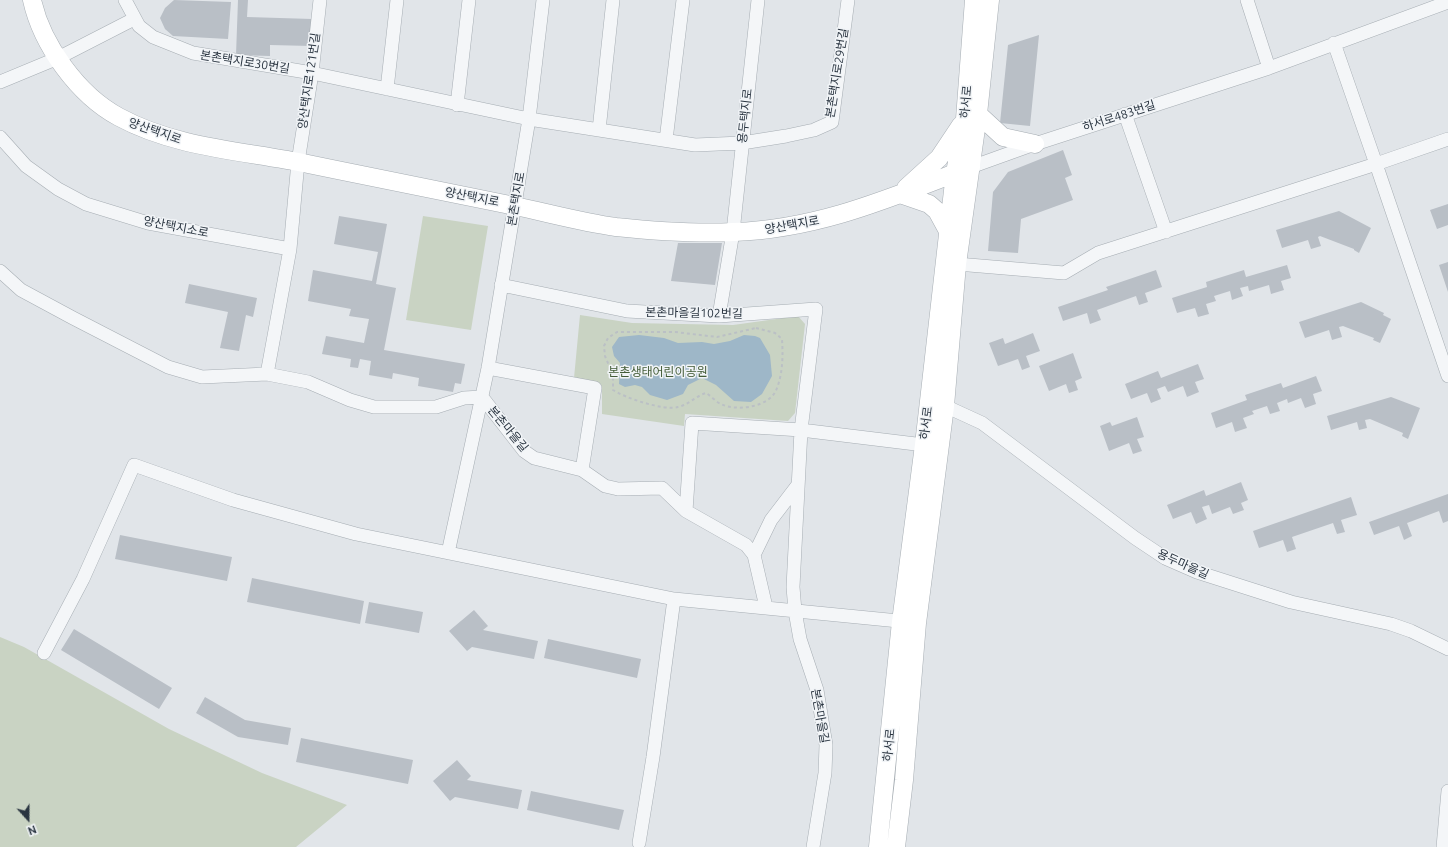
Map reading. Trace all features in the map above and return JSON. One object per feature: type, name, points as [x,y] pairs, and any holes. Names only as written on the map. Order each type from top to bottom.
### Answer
[{"type":"main road","name":"양산택지로","points":[[32,0],[40,26],[48,44],[75,80],[95,100],[116,116],[138,127],[172,139],[298,162],[614,226],[668,231],[733,232],[767,230],[818,221],[866,208],[963,170]]},
{"type":"main road","name":"하서로","points":[[971,117],[974,0]]},
{"type":"main road","name":"하서로","points":[[896,847],[904,780],[909,623],[924,445],[937,405],[949,233],[963,170],[990,0]]},
{"type":"main road","points":[[949,233],[937,211],[929,204],[900,194],[939,158],[971,117],[1003,137],[1035,144]]},
{"type":"main road","name":"하서로","points":[[878,847],[957,264],[963,170]]},
{"type":"street","name":"본촌택지로30번길","points":[[125,0],[139,26],[153,38],[193,53],[312,73],[387,88],[529,120]]},
{"type":"street","name":"양산택지로121번길","points":[[298,162],[312,73],[320,0]]},
{"type":"street","points":[[387,88],[397,0]]},
{"type":"street","points":[[457,105],[469,0]]},
{"type":"street","name":"본촌택지로","points":[[448,553],[488,368],[529,120],[543,0]]},
{"type":"street","points":[[599,130],[613,0]]},
{"type":"street","points":[[666,140],[683,0]]},
{"type":"street","name":"용두택지로","points":[[719,316],[733,232],[758,0]]},
{"type":"street","name":"본촌택지로29번길","points":[[529,120],[695,145],[742,143],[814,130],[832,122],[848,0]]},
{"type":"street","points":[[1247,0],[1268,68]]},
{"type":"street","name":"하서로483번길","points":[[963,170],[1035,144],[1268,68],[1448,2]]},
{"type":"street","points":[[0,82],[58,58],[134,19]]},
{"type":"street","points":[[1334,44],[1448,376]]},
{"type":"street","points":[[1125,114],[1166,232]]},
{"type":"street","name":"양산택지소로","points":[[0,137],[26,166],[58,189],[86,204],[148,223],[290,249]]},
{"type":"street","points":[[957,264],[1064,273],[1098,253],[1376,164],[1448,139]]},
{"type":"street","points":[[267,374],[290,249],[298,162]]},
{"type":"street","name":"본촌마을길","points":[[0,271],[21,290],[168,367],[202,376],[267,374],[308,382],[350,400],[374,407],[436,407],[464,398],[482,397],[524,451],[534,458],[582,470],[605,486],[618,489],[662,488],[686,511],[746,545],[754,555]]},
{"type":"street","name":"본촌마을길102번길","points":[[501,285],[627,311],[719,316],[816,310],[801,430],[797,486],[798,512],[793,587],[795,611]]},
{"type":"street","points":[[488,368],[595,388],[582,470]]},
{"type":"street","name":"용두마을길","points":[[937,405],[982,423],[1146,546],[1165,558],[1196,572],[1291,602],[1391,624],[1411,631],[1448,649]]},
{"type":"street","points":[[686,511],[692,423],[801,430],[924,445]]},
{"type":"street","points":[[44,653],[83,579],[134,465],[233,500],[356,534],[448,553],[564,575],[674,599],[766,607],[909,623]]},
{"type":"street","points":[[766,607],[754,555],[772,520],[797,486]]},
{"type":"street","points":[[639,843],[653,757],[674,599]]},
{"type":"street","name":"본촌마을길","points":[[795,611],[800,640],[817,690],[826,745],[825,773],[813,847]]},
{"type":"street","points":[[1443,847],[1448,791]]},
{"type":"path","points":[[756,328],[775,333],[782,339],[781,371],[777,390],[768,398],[748,408],[733,408],[720,404],[706,393],[699,395],[679,407],[671,408],[653,405],[618,393],[613,390],[613,375],[605,356],[604,346],[608,338],[617,332],[636,331],[717,336],[756,328]]},
{"type":"green space","points":[[423,216],[488,226],[471,330],[406,320]]},
{"type":"green space","name":"본촌생태어린이공원","points":[[580,315],[632,323],[733,325],[798,316],[805,324],[795,413],[788,421],[685,414],[684,426],[602,414],[602,386],[574,378]]},
{"type":"green space","points":[[0,637],[24,647],[169,729],[262,773],[347,805],[296,847],[0,847]]},
{"type":"water","points":[[639,335],[664,338],[678,343],[702,342],[714,344],[730,341],[744,335],[755,336],[760,338],[770,355],[772,376],[762,394],[751,402],[734,401],[716,385],[702,378],[688,385],[683,394],[667,400],[650,395],[642,387],[635,385],[625,387],[619,384],[620,363],[614,356],[612,347],[619,337]]},
{"type":"building","points":[[174,0],[231,2],[228,39],[173,36],[165,29],[160,18],[165,8]]},
{"type":"building","points":[[238,0],[248,0],[247,17],[312,19],[311,46],[270,45],[270,56],[236,55]]},
{"type":"building","points":[[1039,35],[1030,126],[1000,123],[1008,45]]},
{"type":"building","points":[[1063,150],[1072,175],[1065,178],[1073,200],[1021,219],[1018,253],[988,251],[993,192],[1008,172]]},
{"type":"building","points":[[1448,204],[1448,225],[1437,229],[1430,210]]},
{"type":"building","points":[[1339,211],[1371,228],[1359,253],[1354,249],[1320,236],[1318,237],[1321,246],[1311,249],[1308,240],[1282,248],[1276,230]]},
{"type":"building","points":[[339,216],[387,224],[376,284],[396,288],[384,350],[465,364],[461,384],[455,383],[453,392],[418,386],[419,378],[393,373],[392,379],[369,375],[371,361],[360,359],[358,368],[350,367],[351,359],[322,354],[326,336],[364,343],[369,319],[349,316],[351,309],[308,301],[313,270],[372,281],[378,252],[334,244]]},
{"type":"building","points":[[678,243],[722,243],[715,285],[671,281]]},
{"type":"building","points":[[1448,262],[1448,292],[1439,265]]},
{"type":"building","points":[[1287,265],[1291,278],[1281,281],[1284,290],[1271,294],[1269,285],[1249,291],[1248,286],[1240,288],[1243,296],[1232,300],[1230,291],[1214,296],[1216,301],[1206,304],[1209,314],[1198,317],[1195,308],[1177,313],[1172,298],[1207,287],[1206,282],[1244,270],[1246,277]]},
{"type":"building","points":[[1156,270],[1162,287],[1145,293],[1148,302],[1139,305],[1136,296],[1097,310],[1101,320],[1090,324],[1087,313],[1063,321],[1058,307],[1108,290],[1106,287]]},
{"type":"building","points":[[189,284],[257,298],[253,317],[246,315],[239,351],[220,348],[228,312],[185,303]]},
{"type":"building","points":[[1361,302],[1384,313],[1383,315],[1391,319],[1380,343],[1373,340],[1374,338],[1343,326],[1339,327],[1342,337],[1332,340],[1329,330],[1305,338],[1299,322]]},
{"type":"building","points":[[1033,333],[1040,351],[1026,356],[1030,367],[1022,370],[1018,359],[998,366],[989,343],[1003,338],[1005,344]]},
{"type":"building","points":[[1073,353],[1082,378],[1075,381],[1078,390],[1069,393],[1066,384],[1049,391],[1039,366]]},
{"type":"building","points":[[1198,364],[1204,379],[1195,382],[1199,392],[1187,397],[1183,386],[1168,392],[1165,386],[1157,389],[1161,399],[1151,403],[1147,393],[1131,399],[1125,384],[1158,371],[1161,378]]},
{"type":"building","points":[[1316,376],[1322,391],[1313,394],[1316,404],[1305,408],[1301,398],[1288,403],[1287,399],[1277,403],[1280,411],[1270,414],[1267,406],[1252,411],[1254,414],[1243,418],[1247,428],[1235,432],[1232,422],[1216,428],[1211,413],[1247,400],[1245,395],[1281,383],[1283,388]]},
{"type":"building","points":[[1391,397],[1420,408],[1408,439],[1402,436],[1403,433],[1370,419],[1365,420],[1367,428],[1359,430],[1357,422],[1331,430],[1327,416]]},
{"type":"building","points":[[1137,417],[1144,437],[1137,439],[1142,451],[1133,454],[1129,443],[1109,451],[1100,426],[1110,422],[1112,426]]},
{"type":"building","points":[[1241,482],[1248,500],[1241,503],[1244,510],[1233,514],[1230,507],[1212,514],[1209,505],[1202,507],[1207,519],[1196,524],[1191,512],[1173,519],[1167,505],[1204,490],[1206,496]]},
{"type":"building","points":[[1448,494],[1448,521],[1443,523],[1439,511],[1407,523],[1412,536],[1404,540],[1399,526],[1374,535],[1369,522]]},
{"type":"building","points":[[1351,497],[1357,515],[1341,520],[1345,532],[1337,534],[1333,523],[1292,537],[1296,549],[1287,552],[1283,540],[1259,548],[1253,531]]},
{"type":"building","points":[[120,535],[232,557],[227,581],[115,559]]},
{"type":"building","points":[[252,578],[364,601],[360,624],[247,602]]},
{"type":"building","points":[[369,602],[423,612],[419,633],[365,623]]},
{"type":"building","points":[[474,610],[488,626],[483,630],[538,641],[534,659],[472,647],[467,651],[449,631]]},
{"type":"building","points":[[74,629],[172,688],[159,709],[61,650]]},
{"type":"building","points":[[548,639],[641,659],[637,678],[544,658]]},
{"type":"building","points":[[205,697],[245,720],[291,728],[288,745],[238,737],[196,713]]},
{"type":"building","points":[[301,738],[413,760],[408,784],[296,762]]},
{"type":"building","points":[[457,760],[471,776],[467,780],[522,790],[518,809],[455,797],[450,801],[433,781]]},
{"type":"building","points":[[531,791],[624,810],[619,830],[527,810]]}]
